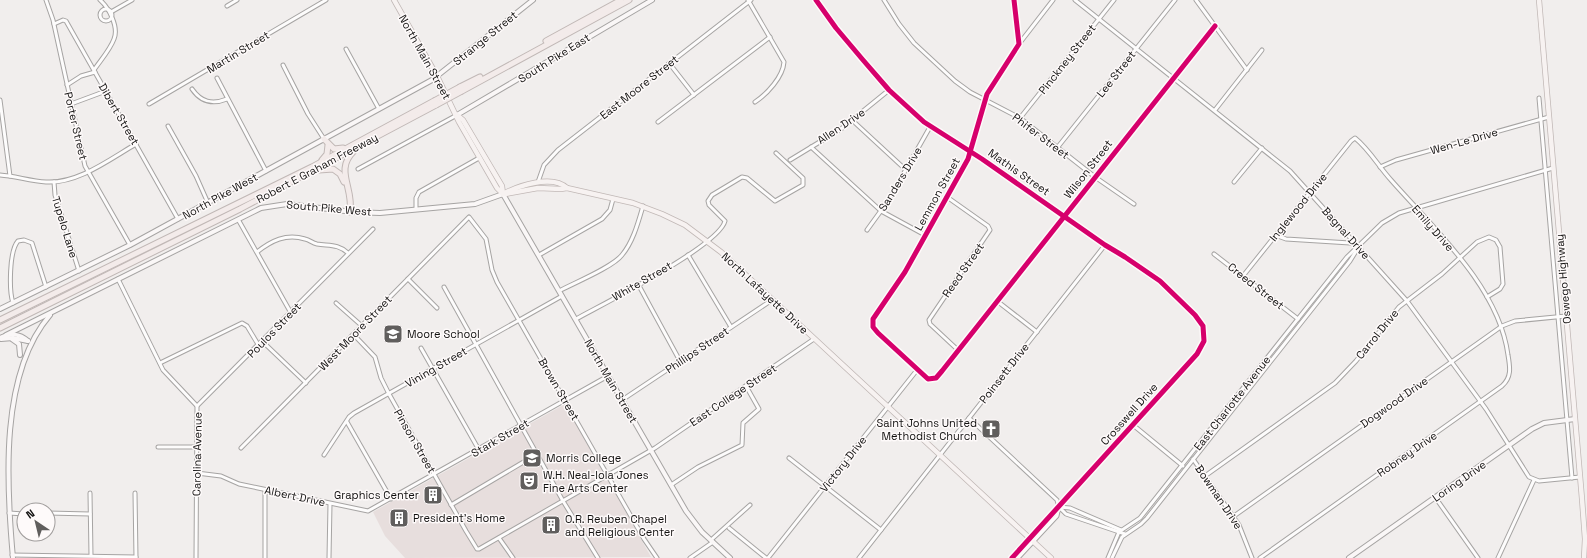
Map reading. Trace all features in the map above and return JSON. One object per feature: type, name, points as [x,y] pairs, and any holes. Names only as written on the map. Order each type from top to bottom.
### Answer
[{"type":"highway","name":"Robert E Graham Freeway","points":[[532,51],[621,0]]},
{"type":"highway","name":"Robert E Graham Freeway","points":[[0,328],[312,169],[629,0]]},
{"type":"highway","points":[[324,139],[328,145],[336,150],[359,144]]},
{"type":"highway","points":[[350,212],[349,194],[344,165],[359,144]]},
{"type":"highway","points":[[312,169],[326,156],[328,145]]},
{"type":"highway","name":"Robert E Graham Freeway","points":[[0,320],[312,169]]},
{"type":"highway","points":[[312,169],[333,169],[340,174],[349,194]]},
{"type":"main road","name":"North Main Street","points":[[394,0],[457,115]]},
{"type":"main road","name":"Strange Street","points":[[437,76],[533,0]]},
{"type":"main road","name":"South Pike East","points":[[457,115],[652,0]]},
{"type":"main road","name":"Oswego Highway","points":[[1539,0],[1580,477],[1585,539],[1584,558]]},
{"type":"main road","name":"North Pike West","points":[[0,309],[130,245],[437,76]]},
{"type":"main road","points":[[457,115],[459,122],[496,188],[503,194]]},
{"type":"main road","points":[[457,115],[463,120],[502,186],[503,194]]},
{"type":"main road","name":"North Lafayette Drive","points":[[503,194],[516,187],[538,182],[565,186],[643,206],[675,220],[708,242],[1051,558]]},
{"type":"main road","points":[[503,194],[538,188],[561,189],[565,186]]},
{"type":"main road","name":"North Main Street","points":[[503,194],[693,521],[730,558]]},
{"type":"main road","name":"South Pike West","points":[[57,310],[261,208],[287,204],[350,212],[380,213],[475,204],[503,194]]},
{"type":"main road","points":[[8,337],[57,310]]},
{"type":"main road","points":[[17,364],[28,341],[44,321],[57,310]]},
{"type":"main road","points":[[0,339],[20,335],[28,341]]},
{"type":"main road","points":[[8,337],[20,345],[20,358]]},
{"type":"main road","name":"Loring Drive","points":[[1349,558],[1538,425],[1575,419]]},
{"type":"main road","points":[[6,420],[4,454],[12,556]]},
{"type":"street","name":"Porter Street","points":[[46,0],[54,22],[83,159],[88,171],[130,245]]},
{"type":"street","points":[[67,85],[94,71],[115,38],[111,12],[100,0]]},
{"type":"street","points":[[111,12],[132,0]]},
{"type":"street","points":[[227,6],[237,0]]},
{"type":"street","name":"Martin Street","points":[[149,104],[326,0]]},
{"type":"street","name":"Mathis Street","points":[[816,0],[836,28],[889,90],[930,127],[971,152],[1105,246],[1125,256],[1160,281],[1195,315],[1201,322],[1204,331]]},
{"type":"street","name":"Phifer Street","points":[[884,0],[907,35],[927,56],[955,81],[970,92],[1020,118],[1095,177],[1134,204]]},
{"type":"street","points":[[1014,0],[1019,44]]},
{"type":"street","name":"Lemmon Street","points":[[917,370],[878,333],[873,325],[874,315],[902,277],[971,152],[985,99],[996,78],[1019,44],[1053,0]]},
{"type":"street","name":"Bagnal Drive","points":[[1075,0],[1284,166],[1407,301],[1481,401],[1525,473],[1534,480]]},
{"type":"street","name":"Pinckney Street","points":[[1020,118],[1114,0]]},
{"type":"street","name":"Lee Street","points":[[1057,148],[1175,0]]},
{"type":"street","points":[[1196,0],[1247,70]]},
{"type":"street","points":[[749,1],[783,60],[783,68],[769,89],[755,102]]},
{"type":"street","name":"East Moore Street","points":[[538,182],[544,165],[558,150],[749,1]]},
{"type":"street","name":"Dibert Street","points":[[54,22],[62,20],[66,21],[178,219]]},
{"type":"street","name":"Wilson Street","points":[[917,370],[926,378],[932,380],[938,377],[1214,26]]},
{"type":"street","points":[[658,122],[770,37]]},
{"type":"street","points":[[346,49],[379,109]]},
{"type":"street","points":[[1215,110],[1262,50]]},
{"type":"street","points":[[669,63],[694,95]]},
{"type":"street","points":[[283,64],[308,114],[324,139]]},
{"type":"street","points":[[217,78],[266,171]]},
{"type":"street","points":[[192,89],[199,98],[208,102],[218,102],[227,99]]},
{"type":"street","name":"Allen Drive","points":[[790,160],[852,121],[889,90]]},
{"type":"street","points":[[71,104],[106,91]]},
{"type":"street","name":"Oswego Highway","points":[[1539,98],[1572,478]]},
{"type":"street","points":[[0,100],[10,176]]},
{"type":"street","points":[[358,169],[457,115]]},
{"type":"street","name":"Wen-Le Drive","points":[[1380,167],[1396,160],[1549,117]]},
{"type":"street","points":[[852,121],[906,170]]},
{"type":"street","points":[[168,126],[196,176],[208,203]]},
{"type":"street","name":"Sanders Drive","points":[[867,230],[881,211],[930,127]]},
{"type":"street","name":"Emily Drive","points":[[1354,138],[1459,258],[1487,297],[1502,326]]},
{"type":"street","name":"Inglewood Drive","points":[[1243,276],[1354,138]]},
{"type":"street","points":[[0,175],[54,182],[63,181],[88,171],[136,144]]},
{"type":"street","points":[[811,147],[881,211],[925,235]]},
{"type":"street","points":[[1234,182],[1262,148]]},
{"type":"street","name":"White Street","points":[[576,320],[688,255],[708,242],[720,231],[725,221],[709,205],[708,201],[712,195],[742,178],[747,178],[775,201],[803,185],[802,178],[776,153]]},
{"type":"street","points":[[416,209],[416,198],[419,192],[480,158]]},
{"type":"street","name":"East Charlotte Avenue","points":[[1120,531],[1140,518],[1347,257],[1385,221],[1415,207],[1553,168]]},
{"type":"street","name":"Tupelo Lane","points":[[54,182],[55,195],[79,271]]},
{"type":"street","name":"Reed Street","points":[[947,197],[988,226],[990,230],[929,320],[930,324],[959,351]]},
{"type":"street","points":[[539,255],[602,219],[610,210],[613,199]]},
{"type":"street","points":[[560,291],[613,262],[622,255],[634,233],[643,206]]},
{"type":"street","name":"West Moore Street","points":[[241,448],[469,217]]},
{"type":"street","name":"Brown Street","points":[[469,217],[485,236],[494,275],[657,558]]},
{"type":"street","points":[[239,220],[291,313]]},
{"type":"street","name":"Poulos Street","points":[[197,406],[263,342],[373,229]]},
{"type":"street","points":[[1275,236],[1286,239],[1350,243],[1358,247]]},
{"type":"street","points":[[257,252],[274,240],[282,237],[303,238],[315,244],[336,245],[343,248],[348,253]]},
{"type":"street","name":"Carrol Drive","points":[[1205,476],[1335,383],[1356,361],[1399,307],[1442,274],[1481,239],[1492,238],[1498,242],[1501,255],[1503,284],[1500,289],[1487,297]]},
{"type":"street","points":[[14,303],[10,292],[11,271],[14,246],[18,241],[24,240],[32,243],[46,287]]},
{"type":"street","name":"Poinsett Drive","points":[[859,558],[1105,246]]},
{"type":"street","name":"East Charlotte Avenue","points":[[1112,558],[1117,544],[1125,534],[1144,521],[1350,261],[1358,247]]},
{"type":"street","name":"Creed Street","points":[[1214,254],[1298,319]]},
{"type":"street","points":[[688,255],[731,327]]},
{"type":"street","name":"Carolina Avenue","points":[[118,279],[167,376],[197,406],[196,558]]},
{"type":"street","points":[[408,279],[437,308]]},
{"type":"street","points":[[638,284],[680,361]]},
{"type":"street","points":[[444,287],[563,501],[598,558]]},
{"type":"street","name":"Vining Street","points":[[324,455],[354,413],[562,296]]},
{"type":"street","name":"Phillips Street","points":[[622,400],[772,300]]},
{"type":"street","points":[[998,301],[1037,332]]},
{"type":"street","points":[[336,303],[362,326]]},
{"type":"street","name":"Dogwood Drive","points":[[1234,516],[1502,326],[1515,321],[1566,316]]},
{"type":"street","points":[[160,364],[242,323],[247,326],[259,346]]},
{"type":"street","name":"Robney Drive","points":[[1260,558],[1505,383],[1509,376],[1508,352],[1502,326]]},
{"type":"street","name":"Crosswell Drive","points":[[1018,558],[1059,507],[1201,348],[1204,341],[1204,331]]},
{"type":"street","name":"Pinson Street","points":[[354,335],[375,357],[381,378],[389,394],[477,549]]},
{"type":"street","name":"East College Street","points":[[477,549],[499,538],[651,450],[814,339]]},
{"type":"street","points":[[263,342],[306,383]]},
{"type":"street","points":[[421,348],[479,450]]},
{"type":"street","name":"Victory Drive","points":[[767,558],[826,486],[917,370]]},
{"type":"street","name":"Stark Street","points":[[391,499],[608,376]]},
{"type":"street","points":[[671,485],[698,468],[742,445],[743,423],[759,409],[746,386]]},
{"type":"street","points":[[969,418],[1057,500],[1059,507],[1066,514],[1120,531]]},
{"type":"street","points":[[347,422],[391,499]]},
{"type":"street","name":"Bowman Drive","points":[[1133,425],[1186,469]]},
{"type":"street","points":[[158,447],[197,447]]},
{"type":"street","points":[[452,505],[537,454]]},
{"type":"street","points":[[789,458],[882,530]]},
{"type":"street","name":"Bowman Drive","points":[[1193,460],[1234,516],[1243,532],[1252,558]]},
{"type":"street","name":"Albert Drive","points":[[197,473],[221,476],[235,483],[368,511],[391,499]]},
{"type":"street","points":[[1498,558],[1534,480],[1580,477]]},
{"type":"street","points":[[265,490],[265,558]]},
{"type":"street","points":[[90,493],[91,555]]},
{"type":"street","points":[[12,556],[91,555],[136,557],[135,493]]},
{"type":"street","points":[[1435,498],[1478,558]]},
{"type":"street","points":[[329,558],[330,504]]},
{"type":"street","points":[[690,558],[712,541],[750,505]]},
{"type":"street","points":[[1059,507],[1070,508],[1125,534]]},
{"type":"street","name":"Crosswell Drive","points":[[1012,558],[1057,516],[1059,507]]},
{"type":"street","points":[[9,513],[16,513]]},
{"type":"street","points":[[56,513],[90,514]]},
{"type":"street","points":[[729,528],[767,558]]},
{"type":"street","points":[[1108,558],[1120,531]]},
{"type":"street","points":[[499,538],[513,558]]},
{"type":"shaded area","name":"Morris College","points":[[565,404],[651,557],[405,558],[385,536],[373,512]]},
{"type":"cycle path","points":[[816,0],[836,28],[889,90],[924,122],[982,159],[1105,245],[1160,281],[1195,315],[1203,326],[1204,341],[1197,354],[1012,558]]},
{"type":"cycle path","points":[[1014,0],[1019,44],[987,94],[968,159],[905,272],[873,319],[873,327],[878,333],[928,379],[936,378],[942,371],[1215,26]]},
{"type":"place","name":"Moore School","points":[[393,334]]},
{"type":"place","name":"Saint Johns United Methodist Church","points":[[991,429]]},
{"type":"place","name":"Morris College","points":[[532,458]]},
{"type":"place","name":"W.H. Neal-Iola Jones Fine Arts Center","points":[[529,481]]},
{"type":"place","name":"Graphics Center","points":[[433,495]]},
{"type":"place","name":"President's Home","points":[[399,518]]},
{"type":"place","name":"O.R. Reuben Chapel and Religious Center","points":[[551,525]]}]
